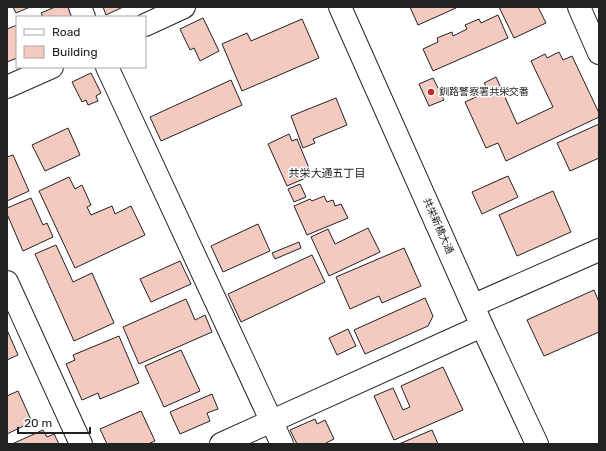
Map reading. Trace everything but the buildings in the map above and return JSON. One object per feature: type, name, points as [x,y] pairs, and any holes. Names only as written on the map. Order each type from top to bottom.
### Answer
[{"type":"street","points":[[146,25],[184,7]]},
{"type":"street","name":"共栄新橋大通","points":[[340,7],[474,305],[482,326],[537,444]]},
{"type":"street","points":[[579,7],[599,53]]},
{"type":"street","points":[[7,87],[50,68]]},
{"type":"street","points":[[107,68],[282,444]]},
{"type":"street","points":[[474,305],[599,250]]},
{"type":"street","points":[[7,282],[81,444]]},
{"type":"street","points":[[221,444],[482,326]]},
{"type":"place","name":"釧路警察署共栄交番","points":[[431,92]]},
{"type":"district","name":"共栄大通五丁目","points":[[327,173]]}]
